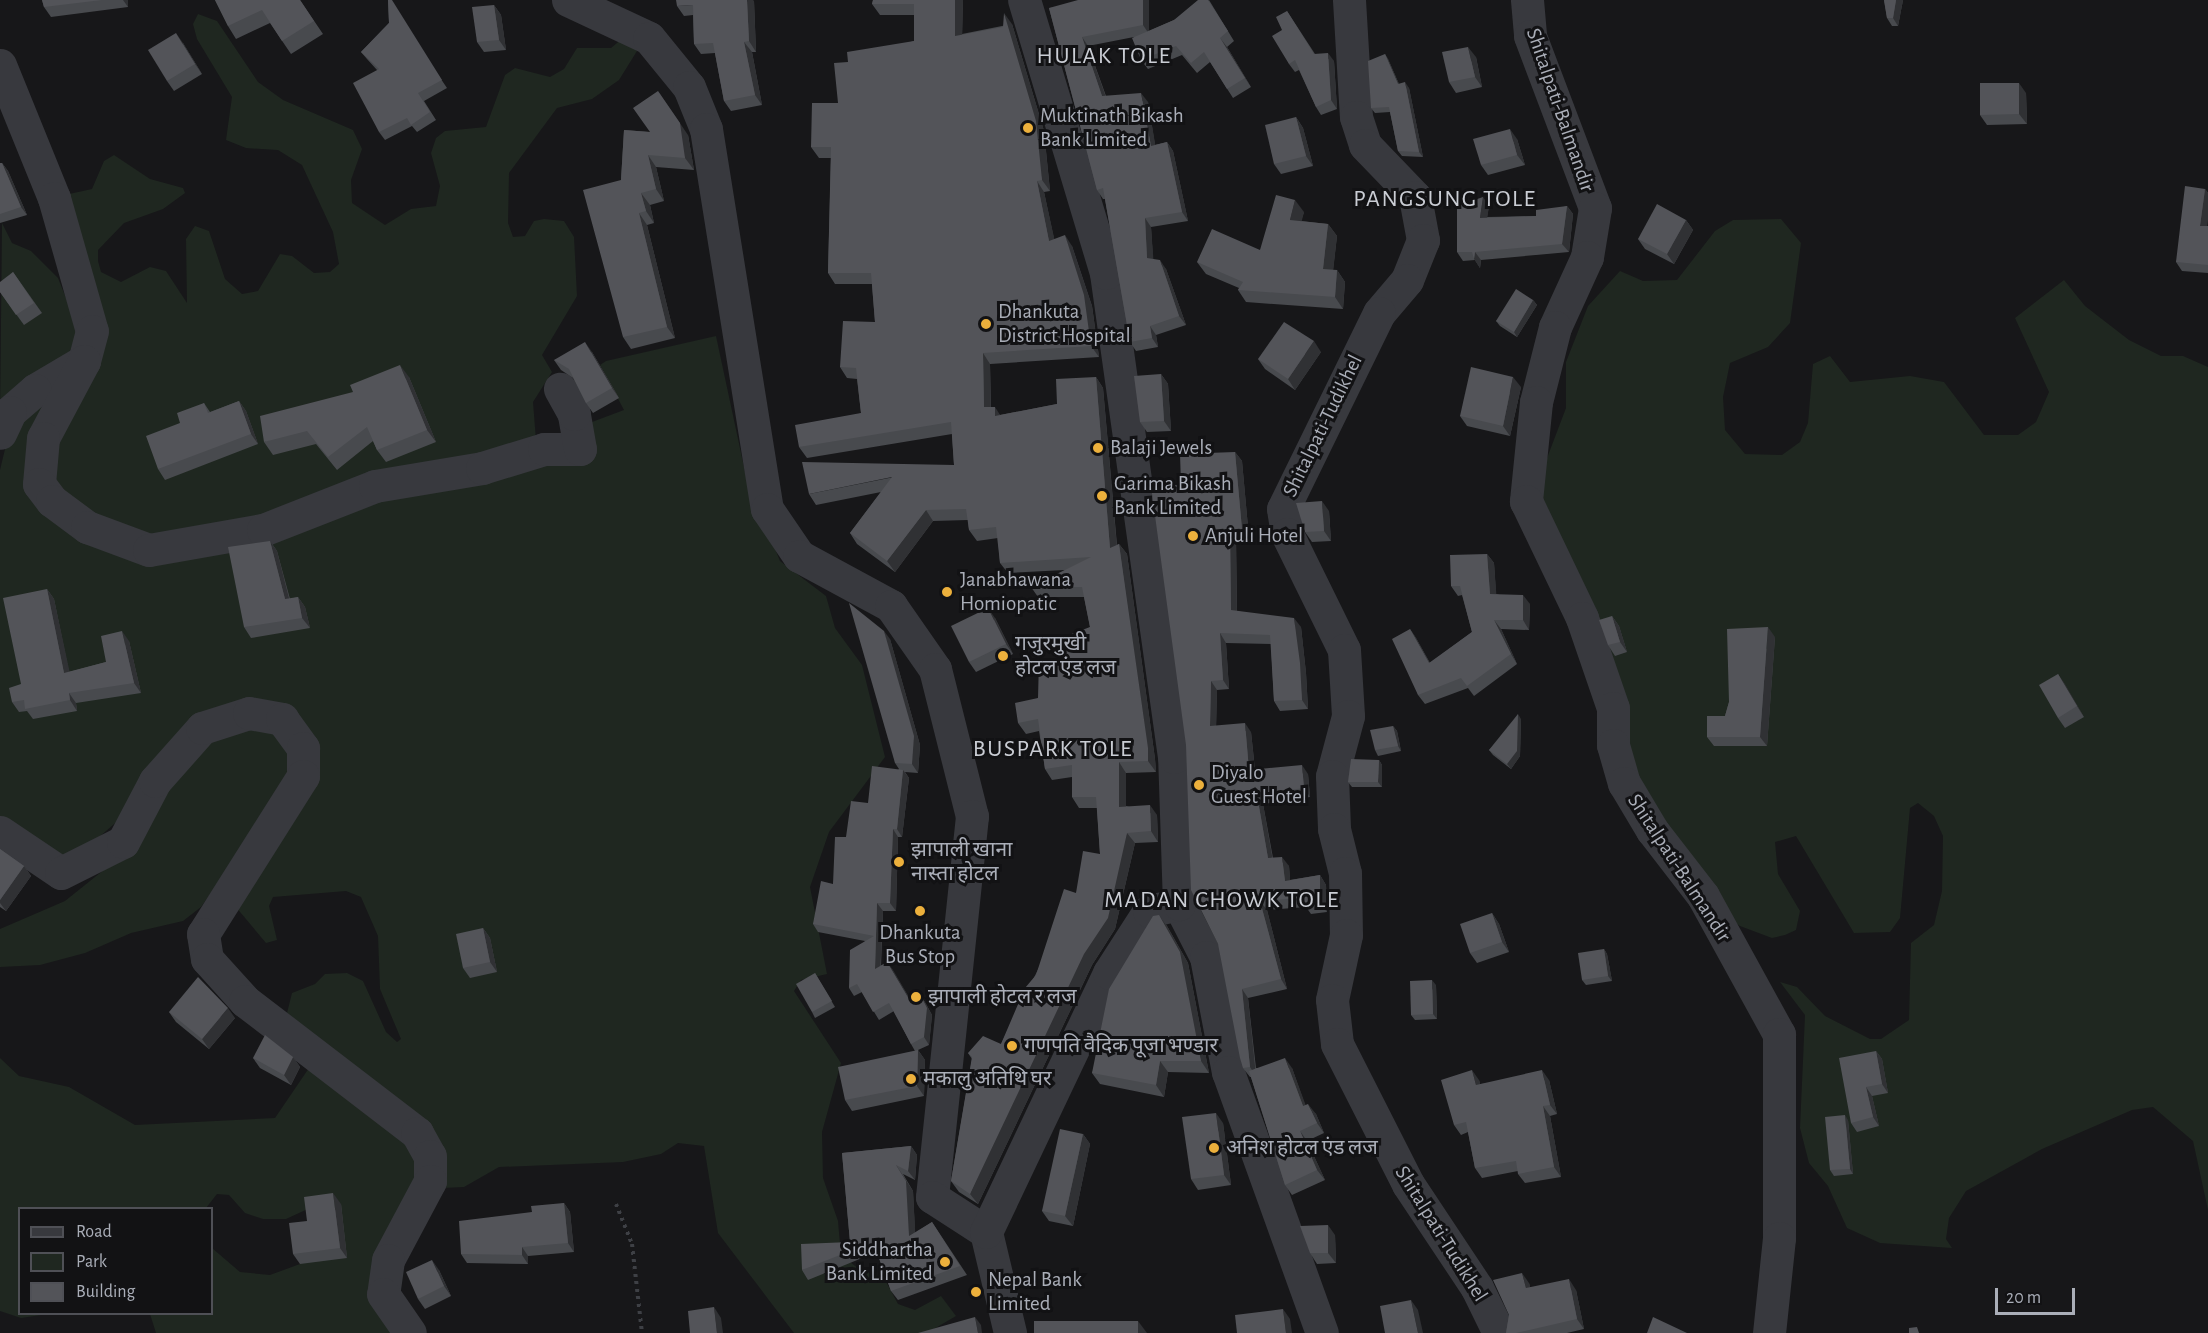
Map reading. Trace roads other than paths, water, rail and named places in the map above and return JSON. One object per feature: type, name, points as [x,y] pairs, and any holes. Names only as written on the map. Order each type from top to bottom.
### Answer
[{"type":"street","points":[[568,0],[649,38],[693,97],[706,129],[767,509],[799,556],[891,606],[935,669],[972,816],[932,1197],[986,1232]]},
{"type":"street","points":[[1024,0],[1106,273],[1174,757],[1179,904],[1206,957],[1228,1072],[1322,1333]]},
{"type":"street","name":"Shitalpati-Tudikhel","points":[[1349,0],[1356,117],[1365,146],[1414,196],[1423,240],[1407,280],[1379,313],[1283,509],[1287,534],[1344,650],[1348,716],[1332,776],[1334,829],[1345,873],[1346,935],[1332,1000],[1337,1044],[1408,1184],[1477,1288],[1499,1333]]},
{"type":"street","name":"Shitalpati-Balmandir","points":[[1527,0],[1530,36],[1594,208],[1587,257],[1556,327],[1536,402],[1526,501],[1582,618],[1612,708],[1613,745],[1624,783],[1652,830],[1702,896],[1779,1034],[1779,1238],[1769,1333]]},
{"type":"street","points":[[0,65],[54,198],[92,331],[84,361],[43,438],[39,484],[87,527],[149,550],[263,530],[375,486],[482,468],[544,448],[580,448],[574,414],[560,389]]},
{"type":"street","points":[[0,433],[10,412],[34,390],[84,361]]},
{"type":"street","points":[[0,832],[61,873],[123,842],[155,781],[202,728],[249,713],[282,719],[303,748],[303,776],[203,934],[207,959],[245,1001],[417,1133],[430,1156],[430,1181],[388,1260],[383,1293],[410,1333]]},
{"type":"street","points":[[1010,1333],[986,1232],[1109,973],[1149,910],[1179,904]]},
{"type":"place","name":"Muktinath Bikash Bank Limited","points":[[1028,128]]},
{"type":"place","name":"Dhankuta District Hospital","points":[[986,324]]},
{"type":"place","name":"Balaji Jewels","points":[[1098,448]]},
{"type":"place","name":"Garima Bikash Bank Limited","points":[[1102,496]]},
{"type":"place","name":"Anjuli Hotel","points":[[1193,536]]},
{"type":"place","name":"Janabhawana Homiopatic","points":[[947,592]]},
{"type":"place","name":"गजुरमुखी होटल एंड लज","points":[[1003,656]]},
{"type":"place","name":"Diyalo Guest Hotel","points":[[1199,785]]},
{"type":"place","name":"झापाली खाना नास्ता होटल","points":[[899,862]]},
{"type":"place","name":"Dhankuta Bus Stop","points":[[920,911]]},
{"type":"place","name":"झापाली होटल र लज","points":[[916,997]]},
{"type":"place","name":"गणपति वैदिक पूजा भण्डार","points":[[1012,1046]]},
{"type":"place","name":"मकालु अतिथि घर","points":[[911,1079]]},
{"type":"place","name":"अनिश होटल एंड लज","points":[[1214,1148]]},
{"type":"place","name":"Siddhartha Bank Limited","points":[[945,1262]]},
{"type":"place","name":"Nepal Bank Limited","points":[[976,1292]]},
{"type":"district","name":"HULAK TOLE","points":[[1104,57]]},
{"type":"district","name":"PANGSUNG TOLE","points":[[1445,200]]},
{"type":"district","name":"BUSPARK TOLE","points":[[1053,750]]},
{"type":"district","name":"MADAN CHOWK TOLE","points":[[1222,901]]}]
